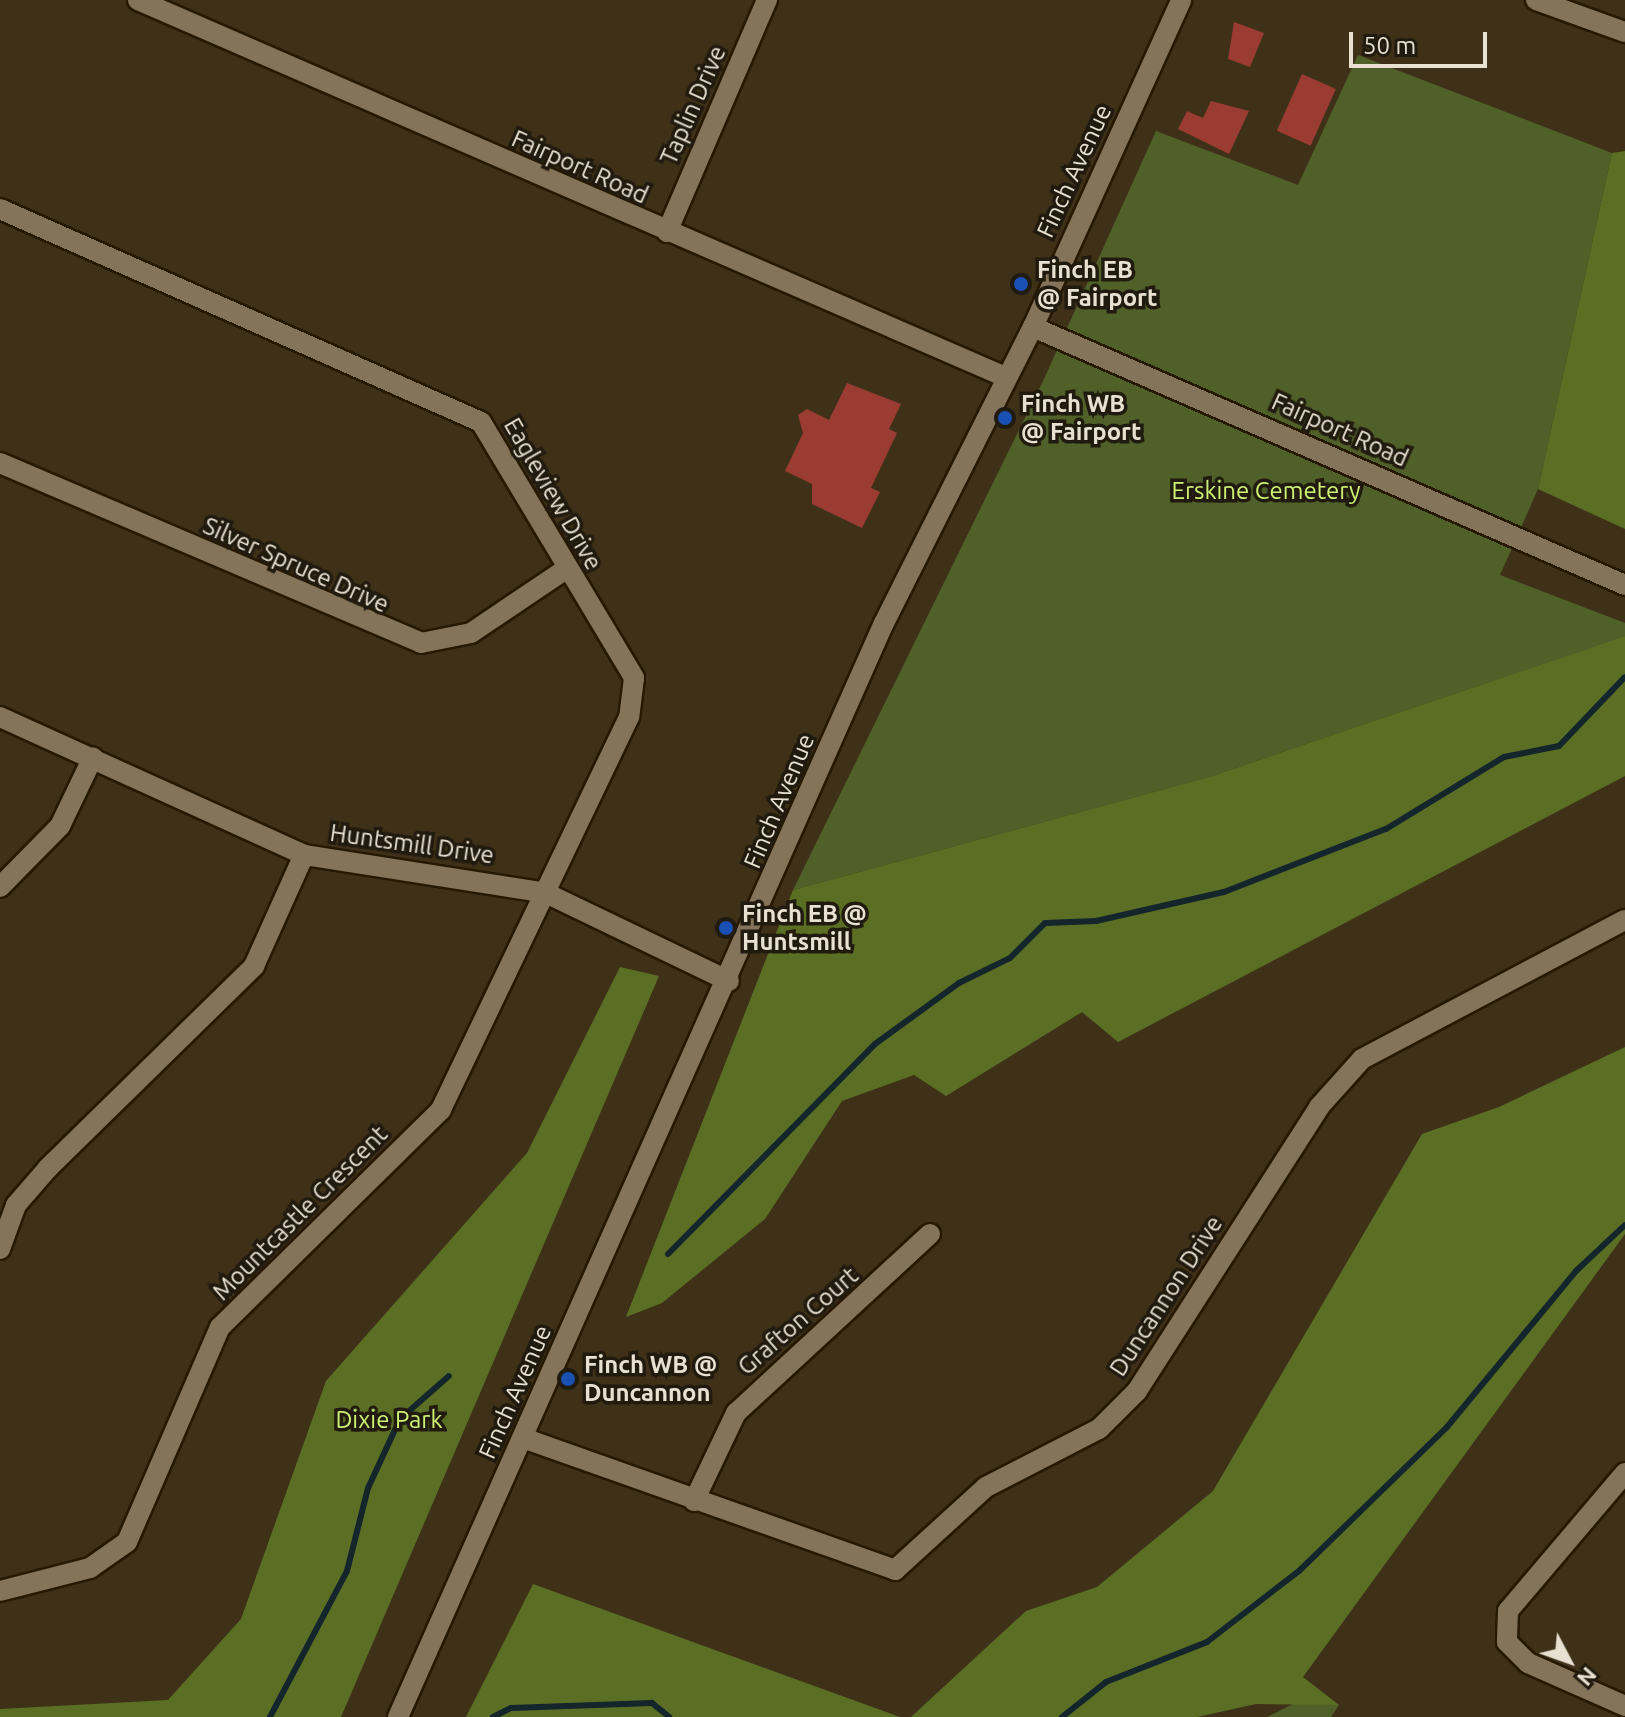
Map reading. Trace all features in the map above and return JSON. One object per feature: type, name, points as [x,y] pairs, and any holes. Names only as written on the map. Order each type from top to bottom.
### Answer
[{"type":"street","name":"Fairport Road","points":[[138,0],[1003,376]]},
{"type":"street","name":"Taplin Drive","points":[[667,232],[767,0]]},
{"type":"street","name":"Finch Avenue","points":[[398,1717],[729,981],[884,623],[1003,376],[1033,327],[1181,0]]},
{"type":"street","points":[[1536,0],[1625,32]]},
{"type":"street","name":"Eagleview Drive","points":[[0,209],[481,422],[566,569],[634,678],[629,717],[546,893]]},
{"type":"street","name":"Fairport Road","points":[[1033,327],[1625,585]]},
{"type":"street","name":"Silver Spruce Drive","points":[[0,463],[421,643],[471,633],[566,569]]},
{"type":"street","name":"Huntsmill Drive","points":[[0,717],[304,855],[546,893],[729,981]]},
{"type":"street","points":[[0,887],[60,826],[93,757]]},
{"type":"street","points":[[0,1249],[16,1205],[48,1168],[254,966],[304,855]]},
{"type":"street","name":"Mountcastle Crescent","points":[[0,1591],[90,1568],[127,1542],[220,1327],[441,1110],[546,893]]},
{"type":"street","name":"Duncannon Drive","points":[[523,1438],[895,1570],[986,1487],[1099,1429],[1137,1391],[1319,1107],[1362,1059],[1625,920]]},
{"type":"street","name":"Grafton Court","points":[[694,1501],[745,1404],[930,1234]]},
{"type":"street","points":[[1625,1473],[1508,1611],[1507,1642],[1528,1663],[1625,1706]]},
{"type":"green space","name":"Erskine Cemetery","points":[[1358,55],[1612,153],[1538,489],[1500,575],[1625,623],[1625,636],[1209,777],[793,890],[1044,379],[1156,131],[1298,185]]},
{"type":"green space","points":[[1625,151],[1625,529],[1538,489],[1612,153]]},
{"type":"green space","points":[[1625,636],[1625,776],[1118,1042],[1082,1012],[946,1096],[914,1075],[842,1101],[765,1219],[662,1303],[626,1317],[793,890],[1209,777]]},
{"type":"green space","name":"Dixie Park","points":[[620,967],[659,976],[341,1717],[0,1717],[0,1709],[168,1700],[241,1619],[326,1381],[527,1153]]},
{"type":"green space","points":[[1625,1047],[1625,1234],[1303,1677],[1339,1705],[1256,1704],[1197,1717],[911,1717],[1026,1611],[1097,1587],[1213,1491],[1422,1134],[1499,1107]]},
{"type":"green space","points":[[533,1584],[900,1717],[466,1717]]},
{"type":"green space","points":[[1295,1703],[1339,1705],[1331,1717],[1267,1717]]},
{"type":"building","points":[[1234,22],[1264,33],[1250,67],[1228,59]]},
{"type":"building","points":[[1302,74],[1336,89],[1311,146],[1277,131]]},
{"type":"building","points":[[1211,101],[1249,111],[1229,154],[1178,129],[1187,111],[1203,118]]},
{"type":"building","points":[[847,383],[901,404],[889,429],[897,433],[871,488],[880,492],[862,528],[812,504],[812,484],[785,471],[803,433],[798,415],[807,409],[829,420]]},
{"type":"waterway","points":[[668,1254],[875,1044],[959,983],[1010,958],[1045,923],[1096,921],[1224,892],[1386,829],[1504,757],[1559,746],[1625,677]]},
{"type":"waterway","points":[[1062,1717],[1106,1682],[1207,1642],[1299,1571],[1447,1427],[1576,1271],[1625,1225]]},
{"type":"waterway","points":[[270,1717],[347,1571],[368,1488],[400,1419],[449,1376]]},
{"type":"waterway","points":[[493,1717],[511,1708],[652,1703],[669,1717]]},
{"type":"place","name":"Finch EB @ Fairport","points":[[1021,284]]},
{"type":"place","name":"Finch WB @ Fairport","points":[[1005,418]]},
{"type":"place","name":"Finch EB @ Huntsmill","points":[[726,928]]},
{"type":"place","name":"Finch WB @ Duncannon","points":[[568,1379]]}]
